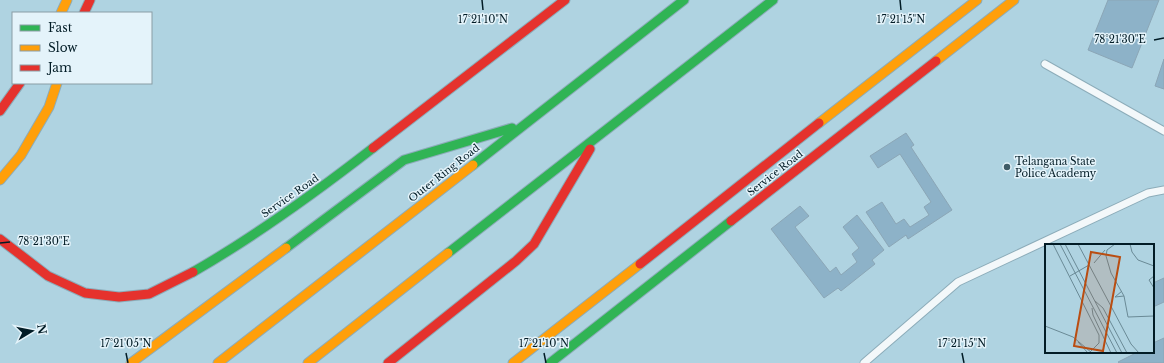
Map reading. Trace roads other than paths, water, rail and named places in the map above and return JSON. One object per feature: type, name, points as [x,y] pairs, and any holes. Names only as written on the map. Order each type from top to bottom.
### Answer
[{"type":"main road","points":[[61,12],[67,0]]},
{"type":"main road","points":[[84,12],[90,0]]},
{"type":"main road","name":"Service Road","points":[[0,239],[48,276],[85,292],[119,297],[149,294],[178,281],[226,253],[328,183],[565,0]]},
{"type":"main road","name":"Outer Ring Road","points":[[218,363],[684,0]]},
{"type":"main road","points":[[308,363],[773,0]]},
{"type":"main road","name":"Service Road","points":[[513,363],[977,0]]},
{"type":"main road","points":[[996,0],[1002,9]]},
{"type":"main road","name":"Service Road","points":[[550,363],[1014,0]]},
{"type":"main road","points":[[0,111],[19,84]]},
{"type":"main road","points":[[0,180],[21,155],[49,106],[57,84]]},
{"type":"main road","points":[[131,363],[404,160],[525,124]]},
{"type":"main road","points":[[388,363],[516,261],[534,244],[597,138]]},
{"type":"lane","points":[[1045,64],[1164,131]]},
{"type":"lane","points":[[864,363],[958,282],[1148,193],[1164,190]]},
{"type":"place","name":"Telangana State Police Academy","points":[[1007,167]]}]
